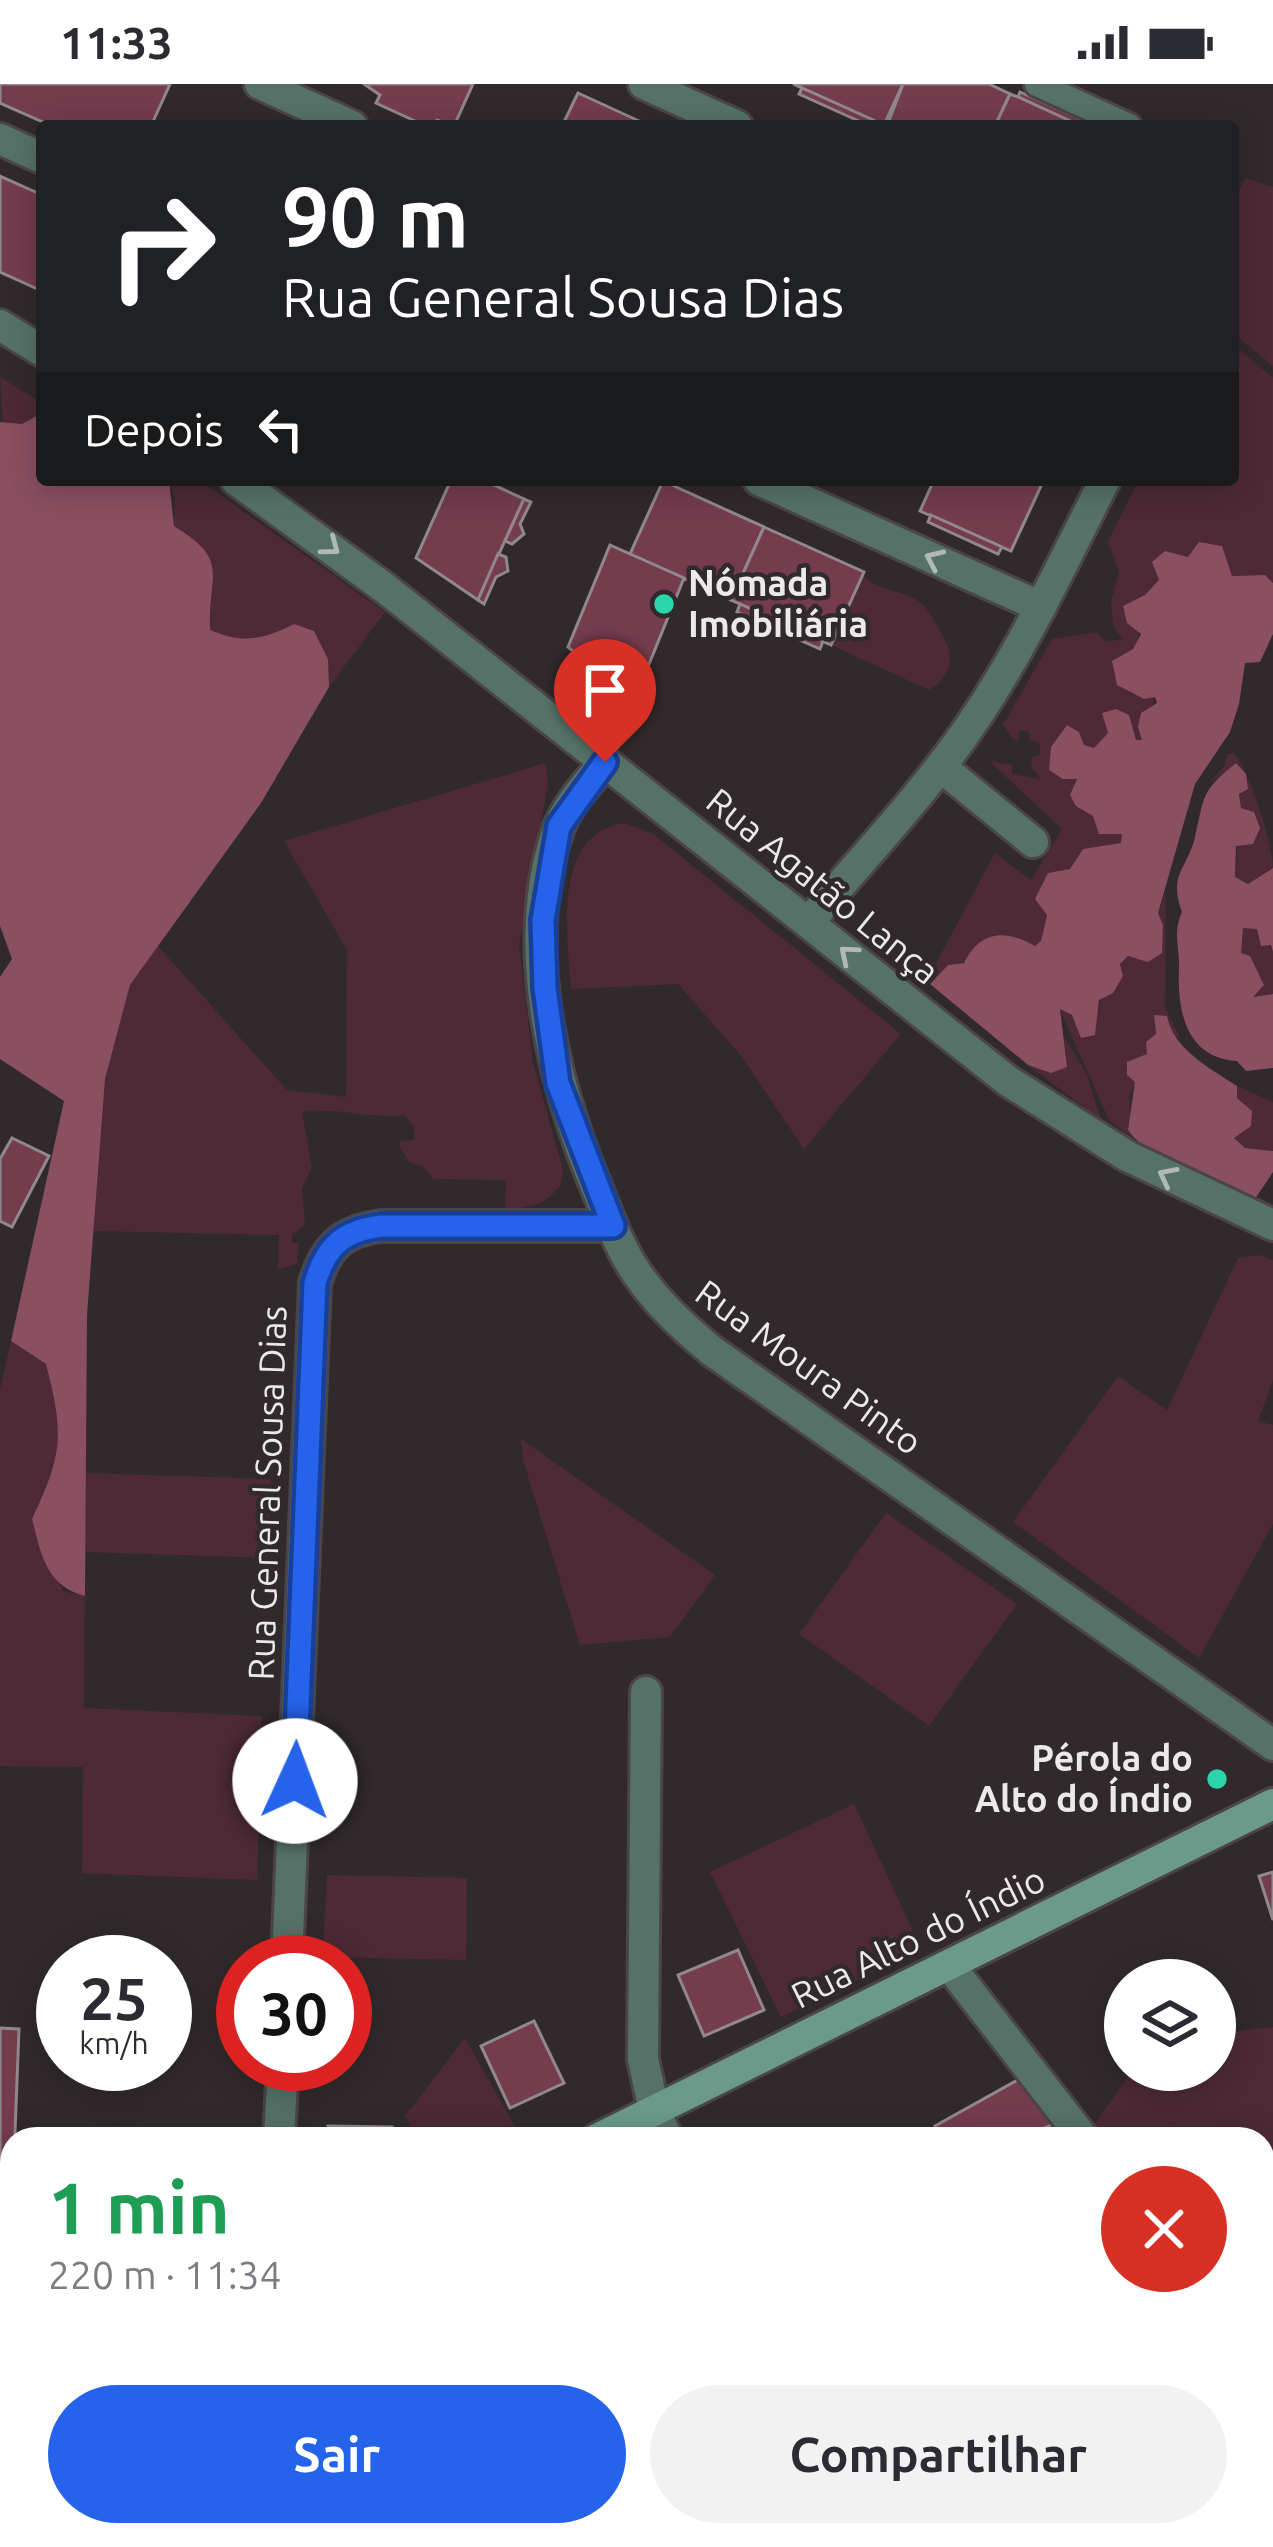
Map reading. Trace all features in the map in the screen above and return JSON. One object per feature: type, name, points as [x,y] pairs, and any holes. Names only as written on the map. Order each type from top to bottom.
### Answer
[{"type":"main road","name":"Rua Alto do Índio","points":[[661,2125],[949,1965],[1273,1804]]},
{"type":"street","points":[[260,84],[339,120]]},
{"type":"street","points":[[644,84],[724,120]]},
{"type":"street","points":[[0,140],[36,155]]},
{"type":"street","points":[[0,325],[36,347]]},
{"type":"street","name":"Rua Agatão Lança","points":[[244,486],[386,589],[921,1014],[1063,1118],[1144,1165],[1273,1225]]},
{"type":"street","points":[[772,486],[1041,607]]},
{"type":"street","points":[[809,922],[941,767],[1013,658],[1102,486]]},
{"type":"street","name":"Rua Moura Pinto","points":[[605,762],[559,826],[543,920],[545,988],[558,1083],[632,1268],[658,1303],[712,1352],[1273,1745]]},
{"type":"street","points":[[941,767],[1033,842]]},
{"type":"street","name":"Rua General Sousa Dias","points":[[288,1935],[315,1283],[322,1258],[336,1241],[356,1229],[381,1226],[613,1226]]},
{"type":"street","points":[[646,1692],[643,2059],[661,2125]]},
{"type":"street","points":[[949,1965],[1075,2127]]},
{"type":"street","points":[[280,2127],[282,2091]]},
{"type":"lane","points":[[1037,84],[1116,120]]},
{"type":"shaded area","points":[[1245,178],[1273,187],[1273,366],[1239,338],[1239,191]]},
{"type":"shaded area","points":[[1239,349],[1273,378],[1273,583],[1264,575],[1232,576],[1222,546],[1188,557],[1145,595],[1130,694],[1155,696],[1142,740],[1136,741],[1128,724],[1108,733],[1094,748],[1084,745],[1067,725],[1051,748],[1049,770],[1078,779],[1093,816],[1123,834],[1121,844],[1084,849],[1047,914],[1042,941],[1034,947],[948,965],[930,984],[926,982],[995,853],[1031,880],[1062,829],[989,761],[1012,765],[1012,774],[1040,779],[1031,766],[1032,757],[1040,755],[1040,744],[1030,740],[1028,731],[1019,731],[1019,740],[1013,739],[1003,725],[1052,639],[1097,632],[1106,642],[1122,639],[1113,625],[1111,602],[1119,572],[1108,541],[1136,486],[1239,486]]},
{"type":"shaded area","points":[[0,377],[36,399],[36,416],[22,424],[3,425]]},
{"type":"shaded area","points":[[36,416],[36,486],[170,486],[174,526],[210,559],[210,630],[252,638],[294,624],[314,631],[328,659],[329,687],[261,803],[130,985],[105,1079],[87,1315],[85,1596],[53,1576],[39,1544],[32,1519],[55,1460],[56,1409],[46,1364],[11,1341],[64,1101],[0,1059],[0,977],[12,959],[0,926],[0,422],[22,424]]},
{"type":"shaded area","points":[[171,486],[207,486],[385,612],[329,687],[328,659],[294,624],[252,639],[210,630],[212,570],[202,548],[174,526]]},
{"type":"shaded area","points":[[1199,542],[1222,546],[1232,576],[1265,575],[1273,583],[1273,634],[1260,662],[1245,663],[1230,732],[1195,784],[1158,913],[1163,925],[1162,953],[1148,962],[1128,956],[1120,964],[1123,976],[1113,993],[1099,1000],[1095,1035],[1081,1038],[1072,1015],[1060,1009],[1067,1067],[1051,1073],[1028,1065],[930,984],[948,965],[964,963],[986,939],[1004,935],[1035,946],[1041,941],[1047,915],[1035,899],[1048,873],[1070,869],[1083,849],[1121,843],[1122,834],[1099,834],[1093,816],[1076,806],[1070,795],[1077,779],[1063,779],[1049,770],[1051,747],[1067,725],[1079,732],[1084,745],[1094,748],[1108,733],[1102,713],[1116,709],[1129,715],[1136,740],[1142,740],[1141,713],[1157,703],[1155,697],[1144,699],[1117,685],[1112,661],[1133,649],[1141,634],[1127,623],[1123,606],[1145,595],[1159,580],[1152,562],[1165,551],[1188,557]]},
{"type":"shaded area","points":[[863,575],[918,601],[938,627],[950,661],[944,676],[929,690],[831,645]]},
{"type":"shaded area","points":[[1234,753],[1253,792],[1272,857],[1273,868],[1248,884],[1235,877],[1241,809],[1236,764],[1210,783],[1225,765],[1227,754]]},
{"type":"shaded area","points":[[545,763],[548,784],[519,945],[533,1062],[563,1170],[560,1186],[550,1197],[505,1211],[506,1180],[434,1179],[422,1166],[410,1163],[399,1146],[401,1141],[414,1140],[414,1127],[405,1115],[315,1111],[302,1112],[312,1167],[302,1189],[305,1225],[292,1235],[292,1243],[299,1243],[297,1264],[278,1269],[279,1235],[91,1231],[105,1079],[130,985],[158,946],[287,1090],[346,1097],[347,950],[284,841]]},
{"type":"shaded area","points":[[1236,763],[1246,774],[1248,789],[1239,794],[1241,808],[1254,812],[1260,828],[1253,844],[1236,846],[1235,877],[1248,884],[1273,868],[1273,952],[1271,945],[1261,946],[1257,929],[1243,928],[1241,953],[1250,956],[1264,985],[1253,997],[1273,994],[1273,1068],[1246,1071],[1237,1061],[1206,1051],[1188,1030],[1180,1000],[1177,940],[1182,912],[1178,880],[1203,803],[1210,788]]},
{"type":"shaded area","points":[[624,823],[652,833],[901,1034],[804,1149],[742,1057],[678,984],[571,989],[567,915],[575,866],[585,846],[601,831]]},
{"type":"shaded area","points":[[1166,890],[1165,1008],[1181,1039],[1154,1025],[1156,1034],[1129,1098],[1132,1119],[1128,1130],[1135,1140],[1109,1120],[1059,1008],[1072,1015],[1099,1014],[1112,975],[1163,926],[1158,914]]},
{"type":"shaded area","points":[[1242,928],[1257,928],[1273,952],[1273,994],[1263,999],[1252,996],[1264,985],[1250,957],[1241,954]]},
{"type":"shaded area","points":[[1154,1015],[1167,1016],[1185,1048],[1237,1086],[1237,1098],[1252,1111],[1251,1126],[1234,1138],[1245,1148],[1273,1151],[1273,1172],[1255,1199],[1168,1161],[1128,1130],[1135,1082],[1127,1075],[1127,1062],[1147,1054],[1146,1042],[1156,1034]]},
{"type":"shaded area","points":[[1062,1034],[1086,1072],[1101,1120],[1028,1065],[1051,1073],[1066,1054]]},
{"type":"shaded area","points":[[1237,1086],[1273,1102],[1273,1151],[1245,1148],[1233,1137]]},
{"type":"shaded area","points":[[1259,1255],[1273,1260],[1273,1380],[1258,1421],[1273,1425],[1273,1524],[1199,1658],[1013,1522],[1118,1376],[1167,1410],[1238,1258]]},
{"type":"shaded area","points":[[11,1341],[47,1364],[53,1388],[58,1443],[32,1519],[63,1591],[85,1596],[84,1708],[262,1716],[257,1880],[82,1873],[83,1767],[0,1766],[0,1389]]},
{"type":"shaded area","points":[[521,1439],[715,1575],[670,1637],[580,1645],[523,1460]]},
{"type":"shaded area","points":[[86,1473],[271,1479],[268,1558],[85,1552]]},
{"type":"shaded area","points":[[886,1513],[1017,1604],[929,1726],[799,1634]]},
{"type":"shaded area","points":[[854,1804],[921,1948],[781,2017],[710,1872]]},
{"type":"shaded area","points":[[327,1875],[467,1878],[466,1960],[372,1958],[372,1935],[324,1935]]},
{"type":"shaded area","points":[[1273,2027],[1273,2127],[1092,2127],[1118,2091],[1236,2091],[1236,2031]]},
{"type":"shaded area","points":[[465,2038],[515,2127],[411,2127],[405,2116]]},
{"type":"building","points":[[0,84],[170,84],[154,120],[38,120],[0,103]]},
{"type":"building","points":[[364,84],[473,84],[457,120],[413,120],[376,103],[380,95]]},
{"type":"building","points":[[793,84],[903,84],[886,120],[873,120]]},
{"type":"building","points":[[903,84],[989,84],[1010,94],[998,120],[889,120]]},
{"type":"building","points":[[802,88],[873,120],[857,120],[799,94]]},
{"type":"building","points":[[1020,92],[1083,120],[1068,120],[1018,97]]},
{"type":"building","points":[[578,93],[637,120],[565,120]]},
{"type":"building","points":[[1010,94],[1068,120],[998,120]]},
{"type":"building","points":[[0,176],[36,192],[36,288],[0,272]]},
{"type":"building","points":[[448,486],[496,486],[524,499],[478,600],[416,558]]},
{"type":"building","points":[[661,486],[674,486],[764,527],[731,600],[630,554]]},
{"type":"building","points":[[931,486],[1041,486],[1011,551],[920,511]]},
{"type":"building","points":[[524,499],[531,502],[520,524],[524,534],[512,544],[505,541]]},
{"type":"building","points":[[931,515],[1002,547],[998,554],[928,522]]},
{"type":"building","points":[[764,527],[864,572],[831,645],[731,600]]},
{"type":"building","points":[[610,545],[684,578],[634,701],[568,647]]},
{"type":"building","points":[[498,554],[506,557],[508,571],[496,577],[484,604],[478,600]]},
{"type":"building","points":[[740,604],[823,641],[820,649],[737,612]]},
{"type":"building","points":[[12,1138],[49,1156],[12,1227],[0,1221],[0,1159]]},
{"type":"building","points":[[1273,1872],[1273,1920],[1259,1876]]},
{"type":"building","points":[[738,1950],[764,2010],[704,2036],[678,1975]]},
{"type":"building","points":[[534,2021],[564,2083],[510,2108],[481,2046]]},
{"type":"building","points":[[0,2028],[19,2029],[15,2127],[0,2127]]},
{"type":"building","points":[[1023,2077],[1057,2122],[1047,2127],[935,2126]]},
{"type":"place","name":"Nómada Imobiliária","points":[[664,604]]},
{"type":"place","name":"Pérola do Alto do Índio","points":[[1217,1779]]},
{"type":"route","points":[[295,1781],[315,1283],[322,1258],[336,1241],[356,1229],[381,1226],[613,1226],[558,1083],[550,1043],[543,920],[559,826],[605,762]]}]
